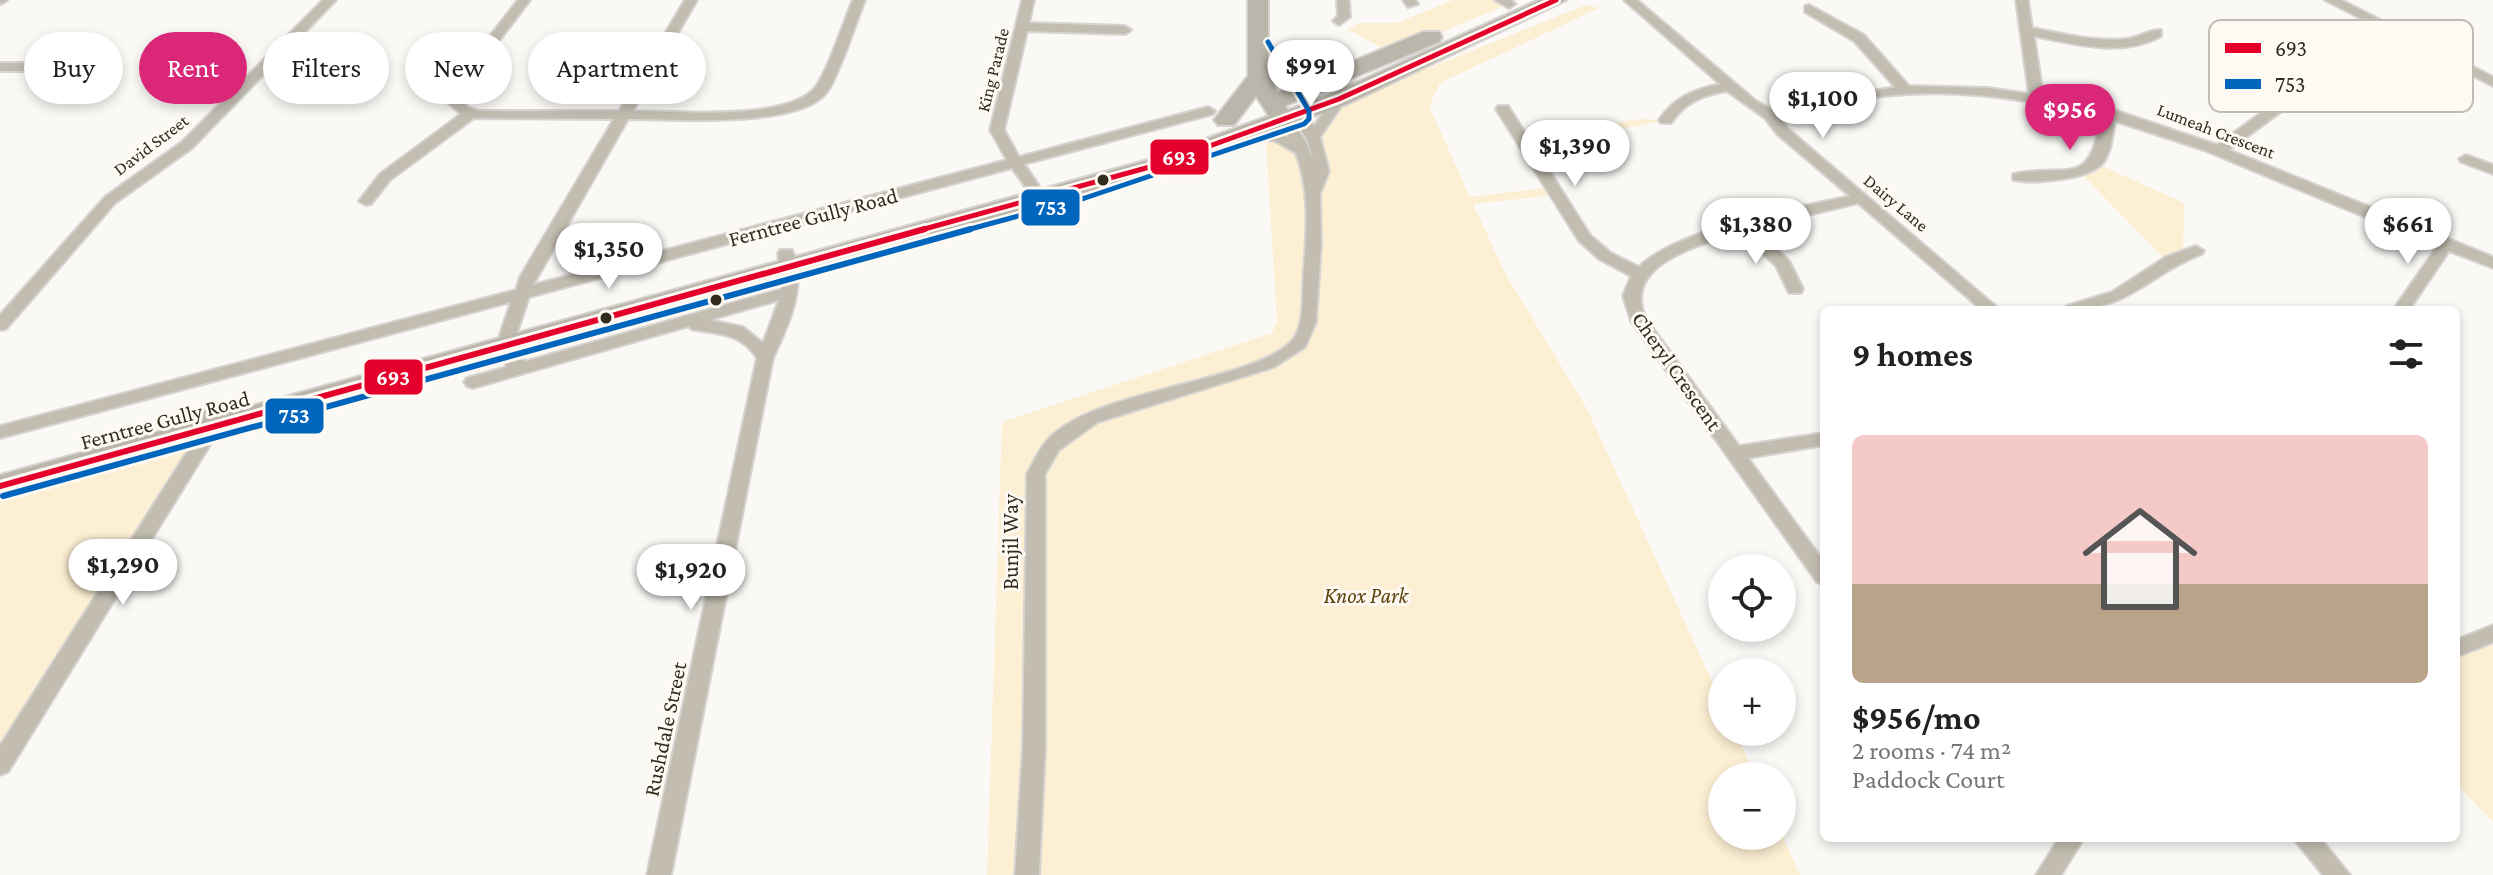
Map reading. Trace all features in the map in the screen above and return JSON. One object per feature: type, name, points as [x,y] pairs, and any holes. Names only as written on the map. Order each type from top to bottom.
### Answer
[{"type":"main road","points":[[1258,0],[1259,47],[1265,73],[1285,109]]},
{"type":"main road","name":"Ferntree Gully Road","points":[[788,271],[1032,186],[1217,116],[1285,109],[1339,99],[1556,0]]},
{"type":"main road","name":"Ferntree Gully Road","points":[[0,466],[212,417],[506,338],[788,271],[1082,188],[1252,133],[1338,75],[1509,1]]},
{"type":"main road","points":[[1217,116],[1265,73],[1338,75]]},
{"type":"main road","name":"Ferntree Gully Road","points":[[0,486],[212,417]]},
{"type":"street","name":"David Street","points":[[0,325],[111,198],[187,145],[330,0]]},
{"type":"street","points":[[524,0],[453,92],[456,105],[470,114],[758,114],[805,103],[823,88],[859,0]]},
{"type":"street","points":[[528,367],[513,363],[506,338],[521,294],[691,0]]},
{"type":"street","name":"King Parade","points":[[1028,0],[997,130],[1032,186]]},
{"type":"street","points":[[1339,21],[1344,17],[1343,0]]},
{"type":"street","name":"Dairy Lane","points":[[1630,0],[1751,104],[1770,115],[1782,131],[1987,306]]},
{"type":"street","points":[[2022,0],[2036,97]]},
{"type":"street","points":[[2331,0],[2371,20]]},
{"type":"street","points":[[1809,9],[1859,38],[1905,90]]},
{"type":"street","points":[[1022,27],[1125,30]]},
{"type":"street","points":[[2026,31],[2120,44],[2146,41],[2157,33]]},
{"type":"street","points":[[0,67],[24,67]]},
{"type":"street","points":[[2473,72],[2493,82]]},
{"type":"street","points":[[1666,120],[1675,107],[1692,95],[1731,86]]},
{"type":"street","name":"Lumeah Crescent","points":[[1770,115],[1905,90],[1972,91],[2036,97],[2109,113],[2221,149],[2445,246],[2493,263]]},
{"type":"street","points":[[1313,137],[1339,99]]},
{"type":"street","name":"Bunjil Way","points":[[1027,875],[1034,747],[1033,495],[1040,464],[1061,437],[1092,418],[1268,363],[1294,348],[1308,322],[1314,193],[1322,167],[1313,137],[1285,109]]},
{"type":"street","name":"Bunjil Way","points":[[1285,109],[1303,151],[1314,193]]},
{"type":"street","points":[[1503,109],[1584,238],[1605,256],[1640,274],[1678,250],[1745,227],[1862,198]]},
{"type":"street","points":[[2221,149],[2271,112]]},
{"type":"street","points":[[2018,177],[2068,172],[2092,165],[2098,158],[2109,113]]},
{"type":"street","points":[[366,201],[385,177],[470,114]]},
{"type":"street","name":"Ferntree Gully Road","points":[[0,432],[1016,163],[1217,116]]},
{"type":"street","points":[[1252,133],[1279,138],[1303,151]]},
{"type":"street","points":[[2466,159],[2493,170]]},
{"type":"street","points":[[1745,227],[1783,264],[1795,289]]},
{"type":"street","points":[[2404,306],[2445,246]]},
{"type":"street","points":[[2086,306],[2118,296],[2172,260],[2196,251]]},
{"type":"street","name":"Ferntree Gully Road","points":[[473,382],[673,326],[788,271]]},
{"type":"street","name":"Rushdale Street","points":[[658,875],[765,358],[778,329],[788,271]]},
{"type":"street","name":"Cheryl Crescent","points":[[1640,274],[1632,287],[1634,313],[1820,571]]},
{"type":"street","points":[[673,326],[732,328],[755,341],[765,358]]},
{"type":"street","points":[[0,765],[212,417]]},
{"type":"street","points":[[1735,453],[1820,440]]},
{"type":"street","points":[[2460,647],[2493,633]]},
{"type":"street","points":[[2048,875],[2065,842]]},
{"type":"street","points":[[2309,842],[2338,875]]},
{"type":"green space","points":[[1453,0],[1518,0],[1392,53],[1347,29],[1360,23],[1397,23]]},
{"type":"green space","name":"Knox Park","points":[[1586,5],[1599,8],[1440,83],[1429,106],[1470,197],[1552,187],[1556,195],[1473,204],[1505,273],[1587,409],[1708,673],[1708,746],[1742,746],[1749,762],[1708,762],[1708,850],[1789,850],[1800,875],[987,875],[1002,422],[1272,333],[1277,321],[1266,143],[1411,75]]},
{"type":"green space","points":[[1638,119],[1666,120],[1528,148],[1524,142]]},
{"type":"green space","points":[[2096,163],[2184,203],[2183,255],[2168,263],[2078,170]]},
{"type":"green space","points":[[212,427],[0,765],[0,486]]},
{"type":"green space","points":[[2493,633],[2493,822],[2460,788],[2460,647]]},
{"type":"transit line","name":"693","points":[[0,486],[1157,165],[1339,99],[1556,0]]},
{"type":"transit line","name":"753","points":[[3,496],[1085,198],[1304,124],[1309,119],[1309,111],[1268,42]]}]
